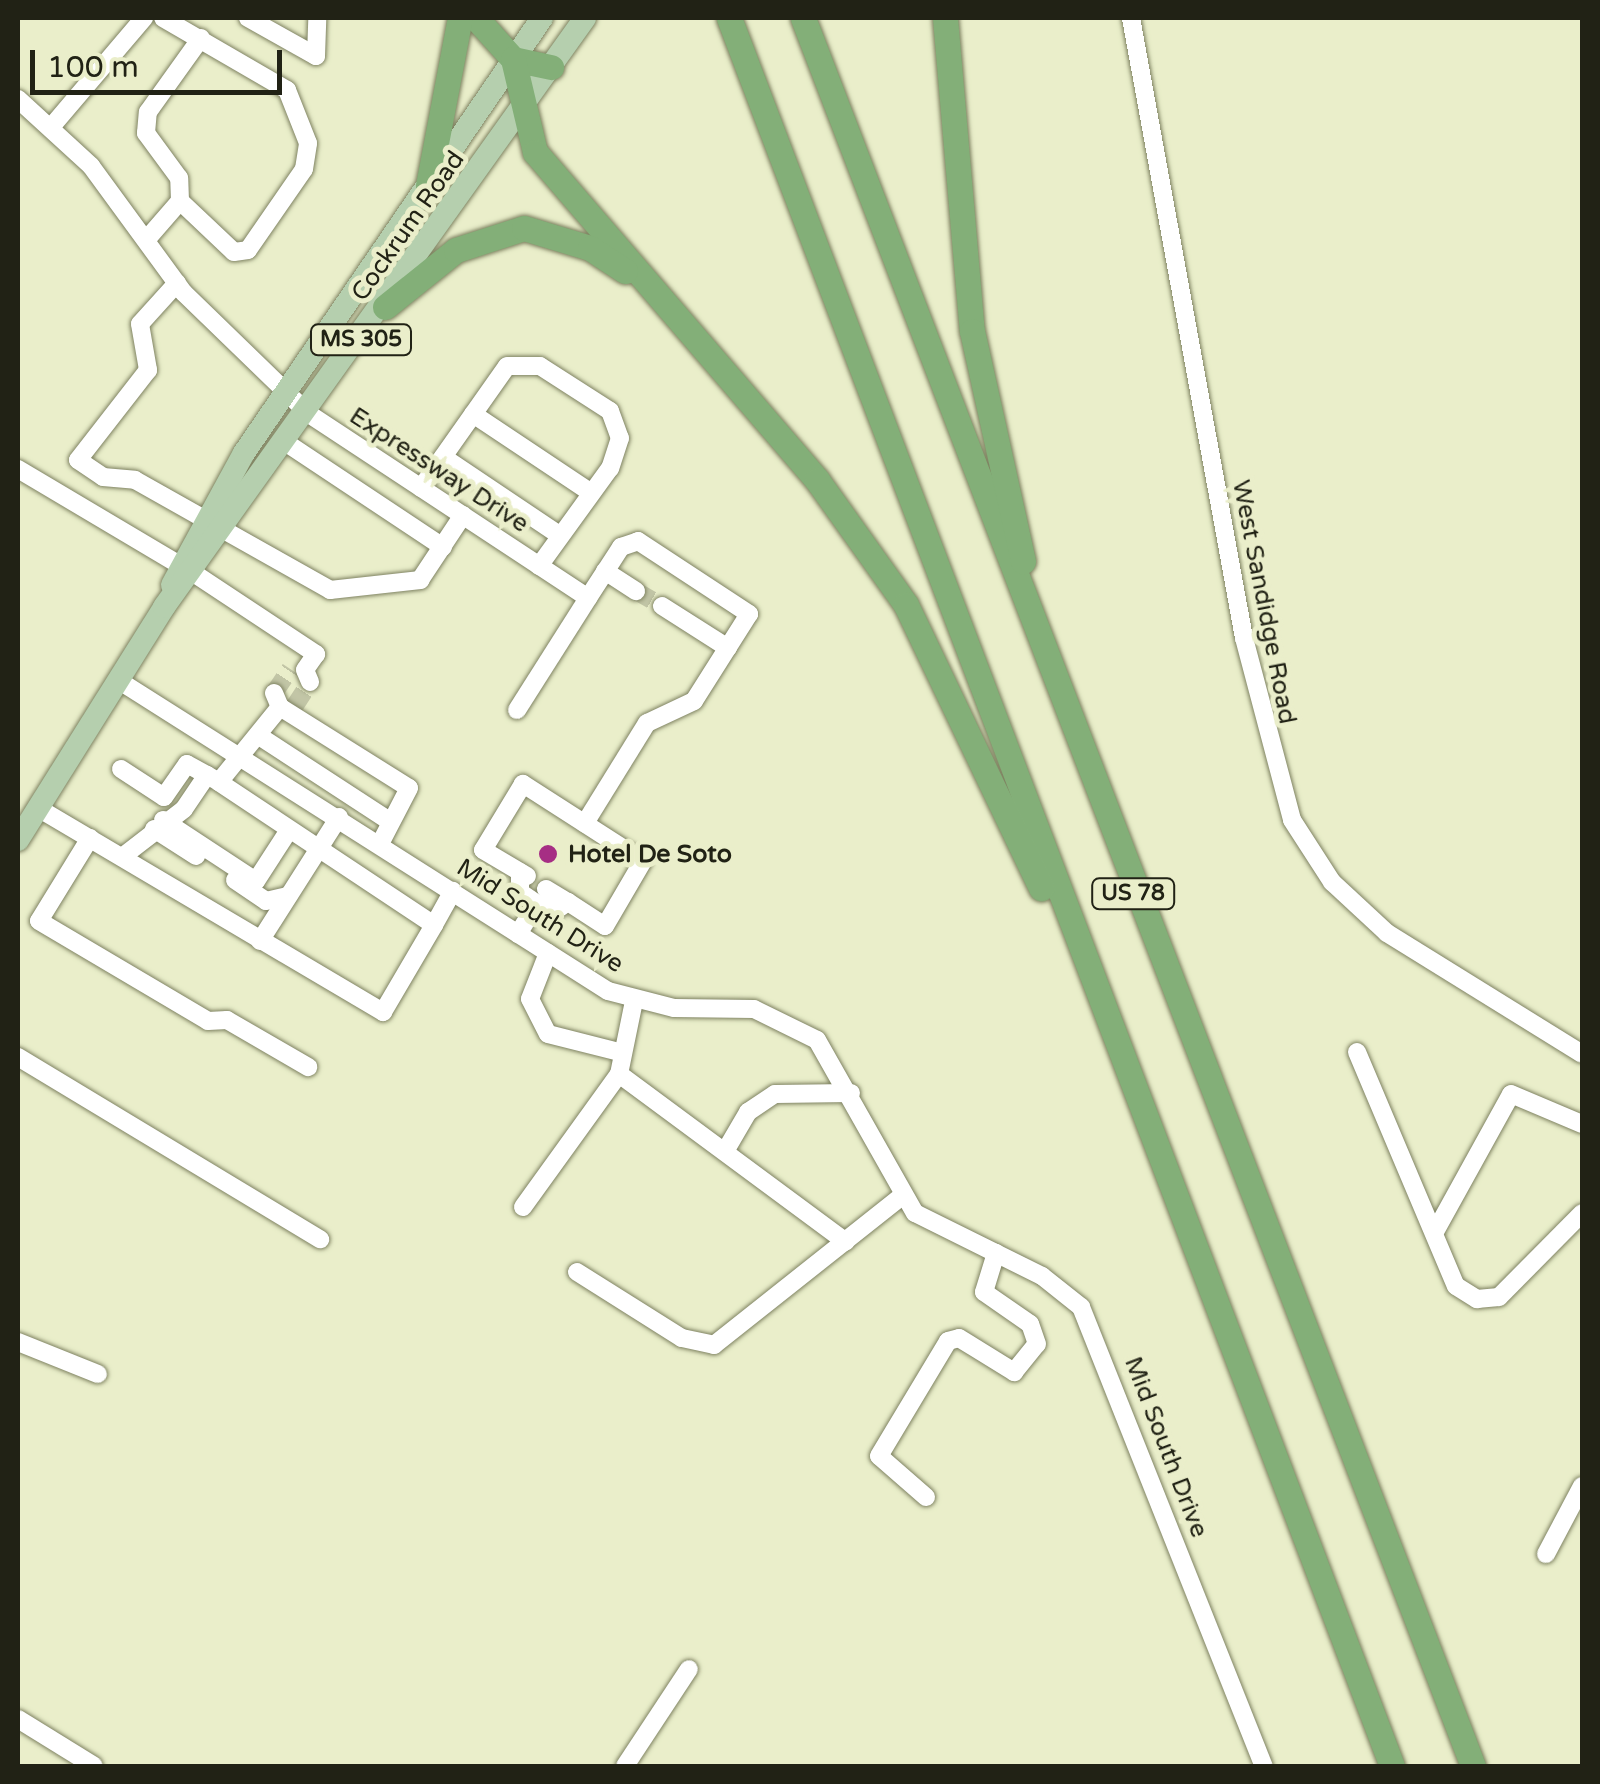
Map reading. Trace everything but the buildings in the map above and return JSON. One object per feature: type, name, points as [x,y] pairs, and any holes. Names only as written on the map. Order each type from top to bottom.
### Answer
[{"type":"highway","points":[[428,186],[460,18]]},
{"type":"highway","points":[[476,18],[513,59],[536,152],[817,480],[906,604],[1119,1047]]},
{"type":"highway","name":"US 78","points":[[729,18],[1392,1766]]},
{"type":"highway","name":"US 78","points":[[802,18],[1045,664],[1475,1766]]},
{"type":"highway","points":[[945,18],[976,360],[1045,664]]},
{"type":"highway","points":[[513,59],[551,68]]},
{"type":"highway","points":[[384,307],[456,250],[524,228],[590,248],[651,288]]},
{"type":"main road","name":"Cockrum Road","points":[[18,840],[212,528],[287,388],[542,18]]},
{"type":"main road","name":"Cockrum Road","points":[[212,528],[288,444],[585,18]]},
{"type":"street","points":[[52,126],[144,18]]},
{"type":"street","points":[[163,18],[287,90],[308,143],[304,169],[248,250],[234,252],[180,201]]},
{"type":"street","points":[[248,18],[316,56],[317,18]]},
{"type":"street","name":"West Sandidge Road","points":[[1131,18],[1244,638],[1292,820],[1332,882],[1387,932],[1582,1054]]},
{"type":"street","points":[[147,239],[180,201],[179,178],[146,133],[148,112],[201,38]]},
{"type":"street","name":"Expressway Drive","points":[[18,99],[52,126],[147,239],[177,283],[309,414],[588,598]]},
{"type":"street","points":[[177,283],[140,324],[148,370],[78,460],[103,477],[135,480],[212,528],[330,590],[420,580],[462,515]]},
{"type":"street","points":[[421,488],[507,366],[540,366],[610,411],[620,438],[590,492],[539,566]]},
{"type":"street","points":[[473,414],[590,492]]},
{"type":"street","points":[[288,444],[443,547]]},
{"type":"street","points":[[443,456],[559,535]]},
{"type":"street","points":[[18,469],[186,568],[316,654],[302,674]]},
{"type":"street","points":[[517,710],[628,541],[648,548],[749,614],[684,711],[647,723],[584,824]]},
{"type":"street","points":[[606,571],[636,591]]},
{"type":"street","points":[[662,606],[728,648]]},
{"type":"street","name":"Mid South Drive","points":[[118,680],[239,753],[548,953],[634,1001],[788,1019],[817,1040],[850,1093],[902,1196],[929,1225],[1054,1283],[1090,1324],[1264,1766]]},
{"type":"street","points":[[122,857],[158,824],[184,810],[260,736],[283,702],[409,788],[388,820],[380,844]]},
{"type":"street","points":[[260,736],[388,820]]},
{"type":"street","points":[[164,797],[187,764],[434,924]]},
{"type":"street","points":[[121,769],[184,810]]},
{"type":"street","points":[[523,784],[584,824],[644,861],[605,926],[568,902],[555,911],[541,896],[520,892],[524,874],[483,850],[523,784]]},
{"type":"street","points":[[38,808],[383,1012],[453,892]]},
{"type":"street","points":[[260,941],[339,817]]},
{"type":"street","points":[[158,824],[256,881],[289,830]]},
{"type":"street","points":[[158,824],[266,900],[288,896]]},
{"type":"street","points":[[90,838],[39,922],[308,1067]]},
{"type":"street","points":[[518,934],[541,896]]},
{"type":"street","points":[[548,953],[530,999],[548,1034],[623,1053]]},
{"type":"street","points":[[523,1207],[619,1074],[634,1001]]},
{"type":"street","points":[[1357,1052],[1396,1157],[1436,1230],[1456,1286],[1477,1300],[1498,1297],[1582,1213]]},
{"type":"street","points":[[18,1057],[320,1238]]},
{"type":"street","points":[[619,1074],[727,1148],[846,1242]]},
{"type":"street","points":[[727,1148],[748,1112],[775,1094],[850,1093]]},
{"type":"street","points":[[1436,1230],[1512,1094],[1582,1124]]},
{"type":"street","points":[[577,1272],[682,1338],[714,1345],[902,1196]]},
{"type":"street","points":[[926,1497],[879,1456],[948,1340],[959,1338],[1014,1372],[1036,1344],[1030,1324],[984,1292],[996,1253]]},
{"type":"street","points":[[18,1342],[98,1374]]},
{"type":"street","points":[[1546,1554],[1582,1486]]},
{"type":"street","points":[[625,1766],[689,1669]]},
{"type":"street","points":[[18,1718],[94,1766]]},
{"type":"tunnel","points":[[636,591],[662,606]]},
{"type":"tunnel","points":[[274,693],[290,669]]},
{"type":"tunnel","points":[[294,707],[310,682]]},
{"type":"place","name":"Hotel De Soto","points":[[548,854]]}]
